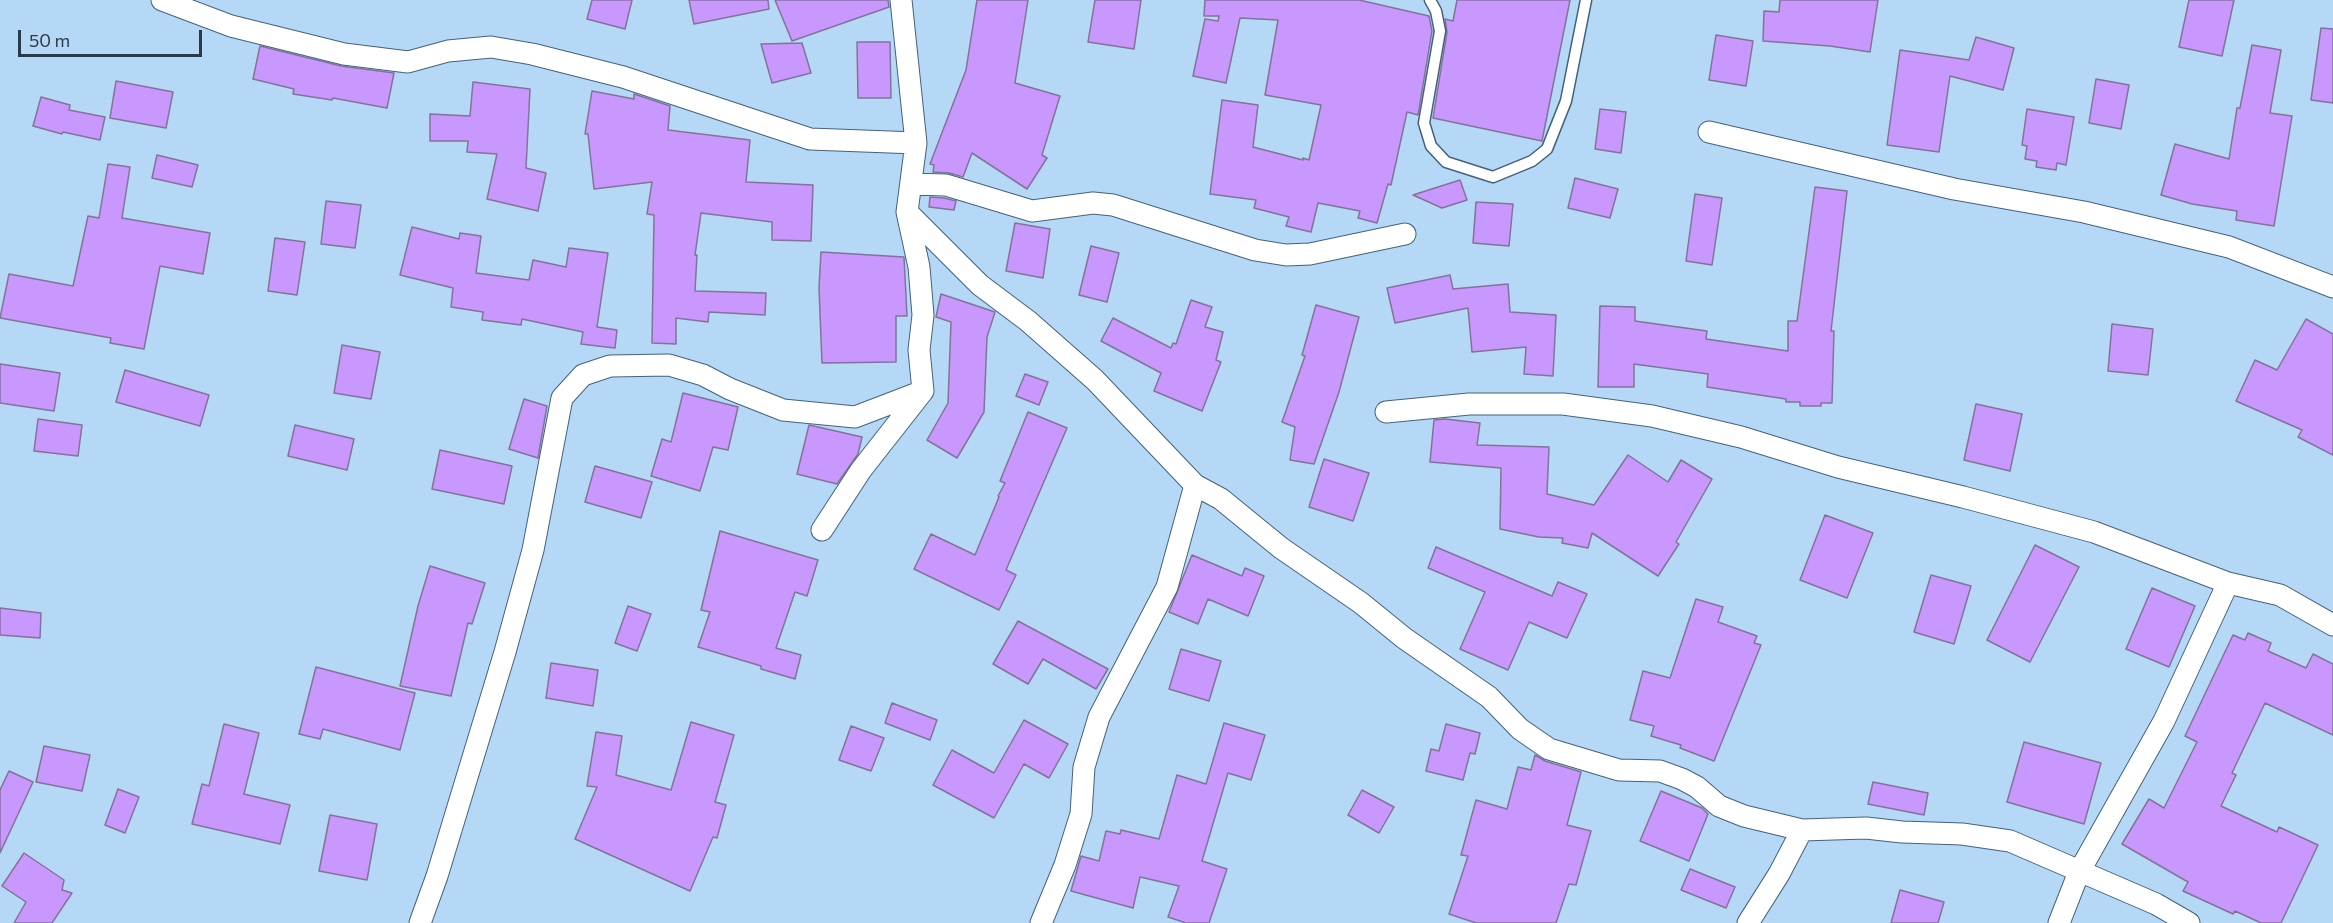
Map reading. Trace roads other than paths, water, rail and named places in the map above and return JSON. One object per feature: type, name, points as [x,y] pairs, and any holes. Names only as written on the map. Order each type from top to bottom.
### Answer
[{"type":"street","points":[[162,0],[231,26],[344,54],[408,62],[448,51],[490,47],[532,54],[623,77],[810,140],[916,143]]},
{"type":"street","points":[[822,530],[861,470],[923,391],[919,350],[923,315],[919,267],[907,212],[916,143],[901,0]]},
{"type":"street","points":[[1709,132],[1954,189],[2084,212],[2229,247],[2333,287]]},
{"type":"street","points":[[911,184],[946,185],[1032,211],[1093,203],[1113,205],[1255,250],[1286,255],[1310,254],[1405,234]]},
{"type":"street","points":[[907,212],[980,285],[1028,321],[1095,380],[1195,485],[1221,499],[1281,548],[1489,697],[1520,729],[1549,749],[1619,770],[1660,771],[1697,787],[1719,806],[1744,816],[1803,830],[1866,828],[2010,841],[2156,904],[2189,923]]},
{"type":"street","points":[[420,923],[533,550],[562,398],[583,375],[610,366],[669,365],[703,375],[730,389],[783,410],[855,417],[923,391]]},
{"type":"street","points":[[1386,412],[1469,404],[1563,404],[1652,416],[1741,437],[1838,467],[2094,532],[2228,583],[2280,595],[2333,625]]},
{"type":"street","points":[[1041,923],[1065,865],[1082,814],[1084,767],[1099,717],[1167,587],[1195,485]]},
{"type":"street","points":[[2060,923],[2079,872],[2164,722],[2228,583]]},
{"type":"street","points":[[1748,923],[1803,830]]},
{"type":"lane","points":[[1430,0],[1436,11],[1440,31],[1424,123],[1431,146],[1446,162],[1493,177],[1532,161],[1547,149],[1566,101],[1586,0]]}]
